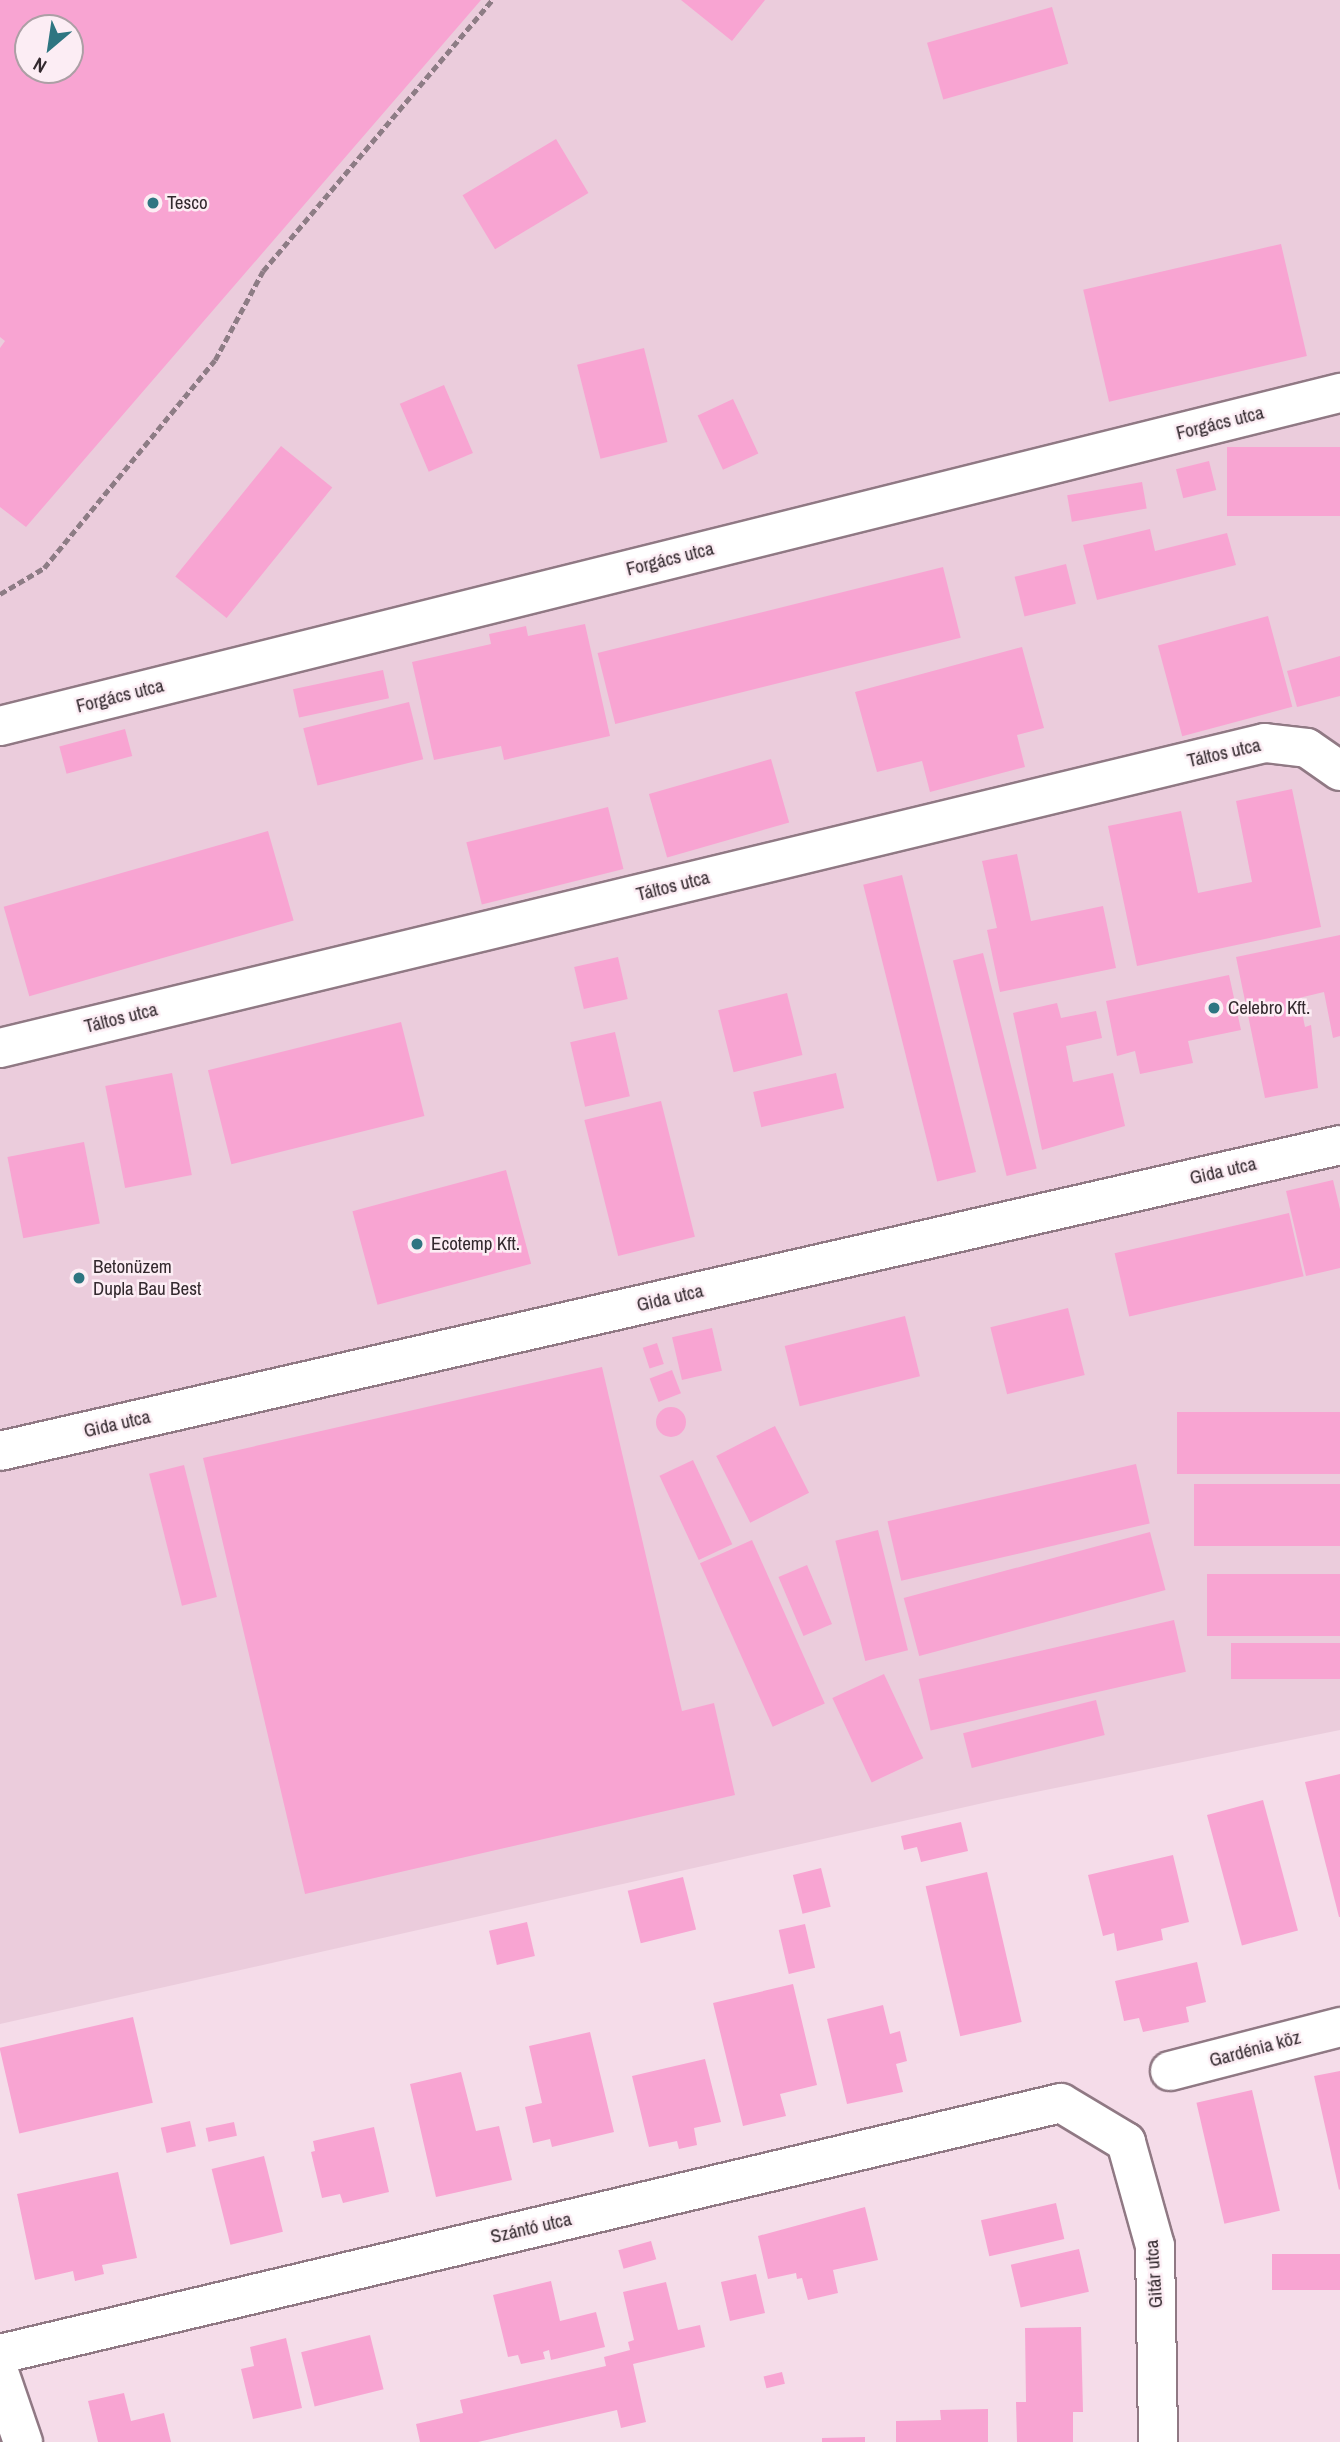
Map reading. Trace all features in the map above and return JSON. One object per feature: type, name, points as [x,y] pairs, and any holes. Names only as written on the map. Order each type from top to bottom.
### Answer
[{"type":"street","name":"Forgács utca","points":[[0,726],[1340,393]]},
{"type":"street","name":"Táltos utca","points":[[0,1048],[1265,743],[1307,748],[1340,771]]},
{"type":"street","name":"Gida utca","points":[[0,1451],[1340,1145]]},
{"type":"street","name":"Gardénia köz","points":[[1170,2071],[1340,2027]]},
{"type":"street","name":"Szántó utca","points":[[0,2354],[1061,2103]]},
{"type":"street","name":"Gitár utca","points":[[1061,2103],[1126,2142],[1155,2246],[1158,2442]]},
{"type":"street","points":[[0,2375],[23,2442]]},
{"type":"path","points":[[0,594],[44,568],[53,558],[215,360],[263,271],[492,0]]},
{"type":"shaded area","points":[[0,0],[1340,0],[1340,1730],[992,1801],[0,2024]]},
{"type":"building","name":"Tesco","points":[[0,0],[481,0],[26,527],[0,507],[0,348],[5,341],[0,337]]},
{"type":"building","points":[[681,0],[765,0],[732,41]]},
{"type":"building","points":[[1052,7],[1068,64],[943,100],[927,43]]},
{"type":"building","points":[[556,139],[588,193],[495,249],[463,195]]},
{"type":"building","points":[[1281,244],[1307,356],[1109,402],[1083,290]]},
{"type":"building","points":[[644,348],[667,442],[601,459],[577,365]]},
{"type":"building","points":[[444,385],[473,453],[429,472],[400,404]]},
{"type":"building","points":[[733,399],[758,453],[723,470],[698,415]]},
{"type":"building","points":[[281,446],[332,488],[227,618],[175,577]]},
{"type":"building","points":[[1227,447],[1340,447],[1340,516],[1227,516]]},
{"type":"building","points":[[1209,461],[1216,490],[1183,498],[1176,469]]},
{"type":"building","points":[[1142,482],[1147,509],[1072,522],[1067,495]]},
{"type":"building","points":[[1150,529],[1155,551],[1227,533],[1236,565],[1097,600],[1083,545]]},
{"type":"building","points":[[1066,564],[1076,604],[1024,617],[1015,577]]},
{"type":"building","points":[[943,567],[961,638],[615,724],[598,653]]},
{"type":"building","points":[[1268,616],[1292,707],[1182,736],[1158,646]]},
{"type":"building","points":[[585,624],[610,736],[504,760],[501,746],[434,760],[412,662],[491,644],[489,634],[526,626],[528,636]]},
{"type":"building","points":[[1022,647],[1044,728],[1017,735],[1025,767],[930,792],[922,761],[877,772],[855,692]]},
{"type":"building","points":[[1340,656],[1340,696],[1297,707],[1287,671]]},
{"type":"building","points":[[383,670],[389,698],[299,717],[293,689]]},
{"type":"building","points":[[409,702],[423,759],[318,786],[303,728]]},
{"type":"building","points":[[125,729],[132,756],[67,774],[59,747]]},
{"type":"building","points":[[771,759],[789,822],[667,857],[649,794]]},
{"type":"building","points":[[1292,789],[1321,927],[1137,966],[1108,826],[1181,811],[1198,893],[1252,882],[1236,801]]},
{"type":"building","points":[[608,807],[623,869],[482,904],[466,842]]},
{"type":"building","points":[[268,831],[294,920],[29,996],[4,907]]},
{"type":"building","points":[[1017,854],[1031,921],[1103,906],[1116,968],[1000,992],[987,930],[997,928],[982,861]]},
{"type":"building","points":[[902,875],[976,1172],[937,1182],[863,885]]},
{"type":"building","points":[[1340,935],[1340,1036],[1333,1038],[1324,992],[1299,998],[1305,1027],[1311,1025],[1318,1088],[1265,1098],[1236,957]]},
{"type":"building","points":[[983,953],[1037,1168],[1007,1176],[953,960]]},
{"type":"building","points":[[618,957],[628,999],[584,1009],[574,967]]},
{"type":"building","points":[[1229,975],[1241,1030],[1188,1041],[1193,1063],[1140,1074],[1135,1051],[1117,1056],[1106,1001]]},
{"type":"building","points":[[787,993],[802,1055],[734,1072],[718,1010]]},
{"type":"building","points":[[1057,1003],[1061,1018],[1096,1011],[1102,1038],[1066,1046],[1073,1082],[1113,1073],[1125,1126],[1042,1150],[1013,1013]]},
{"type":"building","points":[[401,1022],[424,1116],[231,1164],[208,1070]]},
{"type":"building","points":[[615,1032],[630,1096],[585,1107],[570,1042]]},
{"type":"building","points":[[172,1073],[192,1175],[125,1188],[105,1086]]},
{"type":"building","points":[[836,1073],[844,1108],[761,1127],[753,1092]]},
{"type":"building","points":[[661,1101],[695,1237],[618,1256],[584,1120]]},
{"type":"building","points":[[84,1142],[100,1223],[23,1238],[7,1157]]},
{"type":"building","points":[[506,1170],[531,1264],[378,1305],[352,1211]]},
{"type":"building","points":[[1333,1180],[1340,1209],[1340,1268],[1306,1276],[1286,1191]]},
{"type":"building","points":[[1289,1213],[1304,1276],[1129,1317],[1115,1253]]},
{"type":"building","points":[[1068,1308],[1085,1375],[1007,1394],[990,1327]]},
{"type":"building","points":[[905,1316],[920,1376],[800,1406],[785,1346]]},
{"type":"building","points":[[712,1328],[722,1371],[682,1380],[672,1337]]},
{"type":"building","points":[[657,1343],[664,1364],[650,1369],[643,1348]]},
{"type":"building","points":[[602,1367],[682,1711],[714,1703],[735,1795],[305,1894],[203,1458]]},
{"type":"building","points":[[672,1370],[681,1393],[659,1402],[650,1379]]},
{"type":"building","points":[[671,1407],[682,1411],[686,1422],[682,1433],[671,1437],[660,1433],[656,1422],[660,1411]]},
{"type":"building","points":[[1177,1412],[1340,1412],[1340,1474],[1177,1474]]},
{"type":"building","points":[[775,1426],[809,1493],[750,1523],[716,1456]]},
{"type":"building","points":[[693,1460],[732,1544],[699,1560],[659,1476]]},
{"type":"building","points":[[1136,1464],[1150,1523],[901,1581],[888,1521]]},
{"type":"building","points":[[184,1465],[217,1597],[182,1606],[149,1474]]},
{"type":"building","points":[[1194,1484],[1340,1484],[1340,1546],[1194,1546]]},
{"type":"building","points":[[878,1530],[908,1650],[865,1661],[835,1541]]},
{"type":"building","points":[[1150,1532],[1166,1590],[919,1656],[904,1598]]},
{"type":"building","points":[[752,1540],[825,1704],[773,1727],[700,1563]]},
{"type":"building","points":[[807,1565],[832,1624],[803,1636],[778,1577]]},
{"type":"building","points":[[1207,1574],[1340,1574],[1340,1636],[1207,1636]]},
{"type":"building","points":[[1174,1620],[1186,1672],[931,1731],[919,1679]]},
{"type":"building","points":[[1231,1643],[1340,1643],[1340,1679],[1231,1679]]},
{"type":"building","points":[[884,1674],[923,1758],[872,1782],[832,1698]]},
{"type":"building","points":[[1096,1700],[1105,1735],[972,1768],[963,1733]]},
{"type":"building","points":[[1340,1774],[1340,1917],[1339,1917],[1305,1782]]},
{"type":"building","points":[[1263,1800],[1298,1930],[1242,1945],[1207,1815]]},
{"type":"building","points":[[961,1822],[968,1851],[921,1862],[917,1847],[904,1850],[901,1836]]},
{"type":"building","points":[[1173,1855],[1189,1922],[1161,1929],[1163,1940],[1117,1951],[1114,1933],[1103,1936],[1088,1875]]},
{"type":"building","points":[[821,1868],[831,1907],[803,1914],[793,1875]]},
{"type":"building","points":[[987,1872],[1022,2022],[960,2036],[926,1886]]},
{"type":"building","points":[[683,1877],[696,1929],[641,1943],[628,1891]]},
{"type":"building","points":[[527,1922],[535,1956],[497,1965],[489,1931]]},
{"type":"building","points":[[805,1924],[815,1968],[789,1974],[779,1930]]},
{"type":"building","points":[[1197,1962],[1206,2002],[1186,2007],[1189,2022],[1143,2032],[1139,2018],[1124,2021],[1115,1981]]},
{"type":"building","points":[[793,1984],[817,2085],[780,2094],[786,2116],[743,2126],[713,2003]]},
{"type":"building","points":[[883,2005],[890,2034],[900,2031],[907,2061],[896,2064],[903,2092],[847,2104],[827,2019]]},
{"type":"building","points":[[133,2017],[153,2103],[19,2134],[0,2048]]},
{"type":"building","points":[[590,2032],[614,2132],[552,2147],[550,2139],[533,2143],[525,2107],[542,2103],[529,2046]]},
{"type":"building","points":[[705,2059],[721,2122],[694,2128],[697,2145],[679,2149],[677,2141],[649,2147],[632,2076]]},
{"type":"building","points":[[1340,2071],[1340,2189],[1339,2190],[1314,2076]]},
{"type":"building","points":[[461,2072],[476,2131],[499,2126],[512,2180],[436,2197],[410,2084]]},
{"type":"building","points":[[1252,2090],[1280,2211],[1224,2224],[1196,2103]]},
{"type":"building","points":[[190,2121],[196,2146],[167,2153],[161,2128]]},
{"type":"building","points":[[234,2122],[237,2136],[209,2142],[206,2128]]},
{"type":"building","points":[[374,2127],[389,2192],[343,2203],[340,2194],[322,2198],[311,2152],[315,2151],[313,2141]]},
{"type":"building","points":[[264,2156],[283,2232],[230,2245],[212,2169]]},
{"type":"building","points":[[118,2172],[137,2258],[102,2265],[104,2274],[75,2281],[73,2271],[35,2280],[17,2194]]},
{"type":"building","points":[[1056,2203],[1064,2239],[989,2256],[981,2220]]},
{"type":"building","points":[[865,2207],[878,2260],[833,2270],[838,2293],[808,2300],[802,2278],[797,2279],[796,2273],[768,2279],[758,2236]]},
{"type":"building","points":[[651,2241],[656,2259],[624,2269],[618,2250]]},
{"type":"building","points":[[1079,2249],[1089,2292],[1021,2308],[1011,2265]]},
{"type":"building","points":[[1272,2254],[1340,2254],[1340,2290],[1272,2290]]},
{"type":"building","points":[[756,2274],[765,2313],[730,2321],[721,2282]]},
{"type":"building","points":[[551,2281],[560,2321],[596,2312],[605,2347],[551,2360],[549,2350],[543,2352],[545,2359],[521,2364],[518,2355],[508,2357],[493,2295]]},
{"type":"building","points":[[666,2282],[678,2330],[700,2325],[705,2347],[633,2364],[646,2422],[621,2428],[617,2410],[478,2442],[420,2442],[416,2424],[463,2413],[460,2400],[606,2366],[604,2357],[630,2350],[628,2342],[634,2340],[623,2292]]},
{"type":"building","points":[[1081,2327],[1083,2412],[1073,2412],[1073,2442],[1017,2442],[1016,2402],[1026,2402],[1025,2328]]},
{"type":"building","points":[[370,2335],[384,2389],[315,2407],[301,2352]]},
{"type":"building","points":[[286,2338],[302,2408],[253,2419],[241,2369],[254,2366],[250,2347]]},
{"type":"building","points":[[782,2372],[785,2384],[766,2388],[764,2377]]},
{"type":"building","points":[[124,2393],[131,2421],[164,2413],[171,2442],[98,2442],[88,2401]]},
{"type":"building","points":[[988,2409],[988,2442],[896,2442],[896,2421],[941,2420],[940,2410]]},
{"type":"building","points":[[865,2437],[865,2442],[822,2442],[822,2438]]},
{"type":"place","name":"Tesco","points":[[153,203]]},
{"type":"place","name":"Celebro Kft.","points":[[1214,1008]]},
{"type":"place","name":"Ecotemp Kft.","points":[[417,1244]]},
{"type":"place","name":"Betonüzem Dupla Bau Best","points":[[79,1278]]}]
